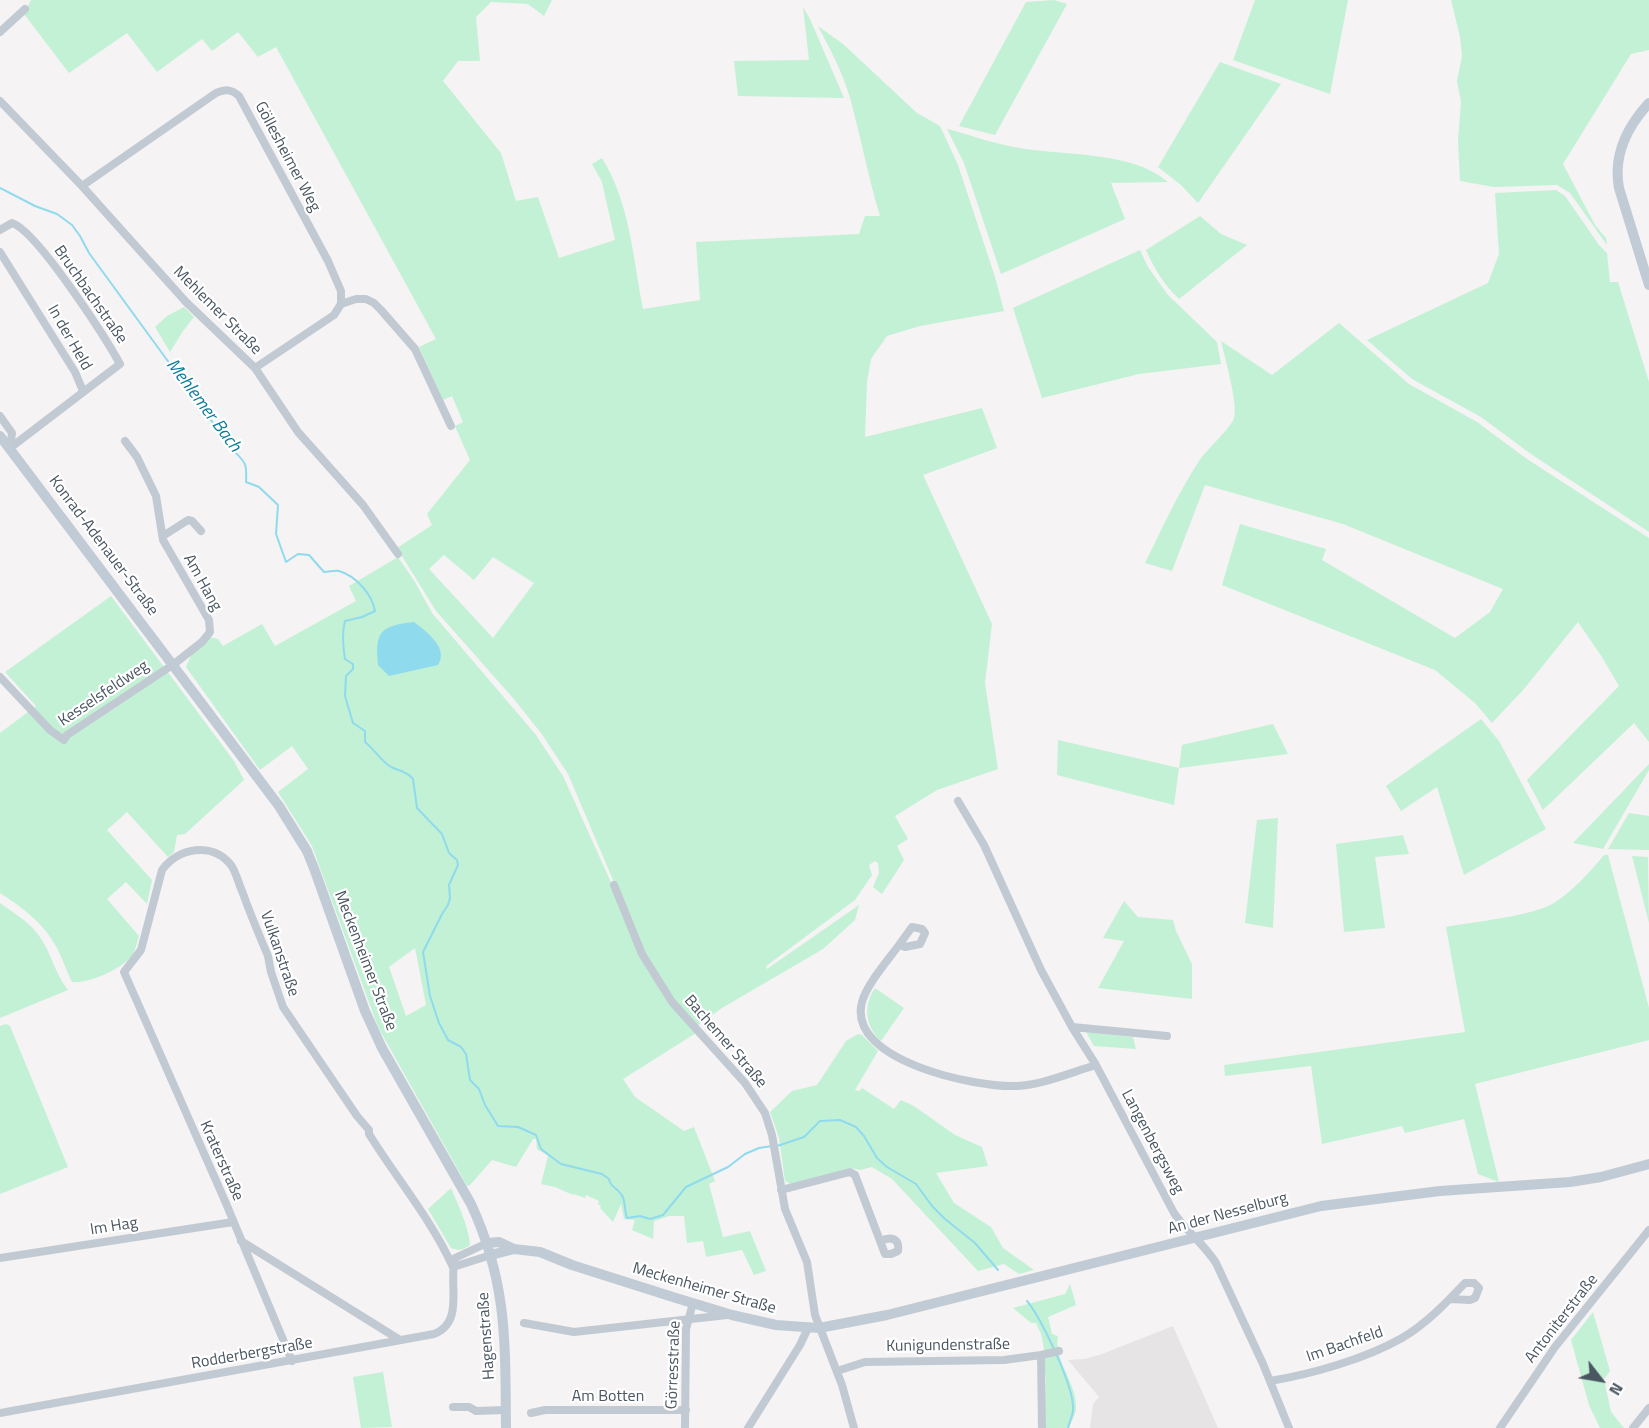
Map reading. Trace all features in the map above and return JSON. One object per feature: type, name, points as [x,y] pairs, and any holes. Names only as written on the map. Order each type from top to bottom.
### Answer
[{"type":"street","points":[[2,27],[24,9]]},
{"type":"street","name":"Göllesheimer Weg","points":[[82,186],[216,93],[232,90],[239,96],[328,261],[341,291],[341,304]]},
{"type":"street","name":"Mehlemer Straße","points":[[0,101],[82,186],[186,302],[255,368],[298,432],[363,505],[398,554]]},
{"type":"street","points":[[1649,103],[1632,125],[1625,140],[1619,154],[1616,175],[1649,284]]},
{"type":"street","name":"Bruchbachstraße","points":[[0,230],[12,223],[19,226],[40,246],[108,343],[120,364],[83,391]]},
{"type":"street","name":"In der Held","points":[[0,252],[75,372],[83,391],[10,448]]},
{"type":"street","points":[[255,368],[334,315],[341,304],[356,299],[366,299],[381,310],[415,349],[451,426]]},
{"type":"street","points":[[0,416],[12,433],[10,448]]},
{"type":"street","name":"Konrad-Adenauer-Straße","points":[[0,436],[182,675]]},
{"type":"street","name":"Am Hang","points":[[125,441],[137,456],[156,496],[163,536],[209,620],[210,632],[202,642],[174,664]]},
{"type":"street","name":"Am Hang","points":[[163,536],[188,520],[192,521],[201,531]]},
{"type":"street","name":"Kesselsfeldweg","points":[[0,677],[50,730],[64,740],[67,735],[174,664]]},
{"type":"street","name":"Meckenheimer Straße","points":[[182,675],[279,806],[307,851],[365,1011],[382,1048],[471,1204],[487,1244],[499,1242],[514,1249],[540,1252],[572,1265],[732,1315],[776,1325],[819,1328]]},
{"type":"street","name":"Langenbergsweg","points":[[958,801],[984,845],[1041,970],[1096,1065],[1174,1213],[1183,1226],[1207,1249],[1216,1263],[1289,1428]]},
{"type":"street","name":"Vulkanstraße","points":[[124,972],[141,950],[159,878],[168,862],[181,852],[201,849],[221,857],[230,864],[268,956],[283,1007],[357,1116],[369,1130],[369,1134],[382,1155],[431,1225],[453,1267]]},
{"type":"street","name":"Bachemer Straße","points":[[614,885],[642,954],[672,1002],[755,1096],[765,1113],[773,1140],[785,1209],[807,1262],[819,1328]]},
{"type":"street","points":[[899,945],[862,1002],[861,1016],[864,1029],[883,1050],[928,1070],[997,1086],[1025,1085],[1096,1065]]},
{"type":"street","name":"Kraterstraße","points":[[124,972],[292,1361]]},
{"type":"street","points":[[1072,1027],[1167,1036]]},
{"type":"street","name":"An der Nesselburg","points":[[819,1328],[887,1316],[1196,1239],[1281,1215],[1343,1202],[1440,1191],[1570,1182],[1601,1177],[1649,1164]]},
{"type":"street","points":[[781,1190],[850,1172],[855,1175],[881,1240]]},
{"type":"street","name":"Im Hag","points":[[0,1258],[233,1222]]},
{"type":"street","name":"Antoniterstraße","points":[[1500,1428],[1555,1347],[1649,1230]]},
{"type":"street","points":[[241,1240],[400,1340]]},
{"type":"street","points":[[453,1267],[455,1258],[487,1244]]},
{"type":"street","name":"Hagenstraße","points":[[487,1244],[496,1273],[504,1326],[506,1428]]},
{"type":"street","points":[[496,1273],[514,1249]]},
{"type":"street","name":"Meckenheimer Straße","points":[[491,1255],[514,1249]]},
{"type":"street","points":[[453,1267],[491,1255]]},
{"type":"street","name":"Rodderbergstraße","points":[[0,1413],[434,1334],[446,1328],[453,1314],[453,1267]]},
{"type":"street","name":"Im Bachfeld","points":[[1270,1381],[1341,1363],[1384,1347],[1418,1327],[1450,1299]]},
{"type":"street","name":"Görresstraße","points":[[686,1428],[687,1318],[693,1303]]},
{"type":"street","points":[[524,1323],[574,1332],[687,1318],[732,1315]]},
{"type":"street","points":[[748,1428],[800,1345],[808,1328]]},
{"type":"street","points":[[819,1328],[837,1371],[854,1428]]},
{"type":"street","name":"Kunigundenstraße","points":[[837,1371],[865,1362],[988,1360],[1059,1351]]},
{"type":"street","points":[[1042,1428],[1045,1354]]},
{"type":"street","points":[[453,1407],[469,1407],[476,1411],[505,1410]]},
{"type":"street","points":[[1633,1428],[1649,1408]]},
{"type":"street","name":"Am Botten","points":[[531,1413],[545,1410],[686,1410]]},
{"type":"street","points":[[755,1416],[756,1428]]},
{"type":"shaded area","points":[[1173,1326],[1218,1428],[1090,1428],[1093,1404],[1099,1397],[1068,1360],[1102,1354]]},
{"type":"green space","points":[[31,0],[552,0],[544,16],[528,4],[491,2],[476,17],[480,61],[458,61],[443,81],[501,153],[516,201],[538,197],[559,258],[615,240],[602,182],[592,164],[602,158],[619,193],[625,212],[643,309],[700,300],[696,242],[859,234],[865,216],[880,216],[847,89],[818,26],[843,44],[917,113],[940,126],[958,165],[1004,311],[920,326],[887,336],[871,359],[867,382],[865,437],[982,408],[997,448],[923,475],[992,624],[985,683],[998,769],[937,790],[895,816],[908,839],[897,846],[904,860],[882,894],[873,887],[879,873],[878,863],[875,861],[869,865],[872,875],[855,900],[766,966],[767,969],[859,905],[855,920],[823,949],[722,1008],[697,1026],[674,1001],[644,953],[568,774],[541,733],[513,698],[436,611],[397,548],[432,525],[427,514],[470,460],[455,426],[463,422],[452,396],[443,400],[419,347],[436,339],[276,47],[258,57],[238,32],[212,51],[202,39],[157,72],[127,33],[69,73],[24,14]],"holes":[[[444,555],[474,580],[493,557],[534,583],[493,638],[429,569]]]},
{"type":"green space","points":[[1054,0],[1067,4],[995,135],[959,126],[1026,2]]},
{"type":"green space","points":[[1255,0],[1348,0],[1330,94],[1233,60]]},
{"type":"green space","points":[[1451,0],[1649,0],[1649,50],[1631,54],[1563,164],[1595,225],[1606,238],[1607,245],[1570,193],[1557,185],[1494,187],[1460,181],[1458,141],[1461,102],[1457,81],[1462,56]]},
{"type":"green space","points":[[803,7],[844,98],[738,96],[734,61],[809,60]]},
{"type":"green space","points":[[1220,62],[1281,84],[1198,203],[1181,185],[1158,167]]},
{"type":"green space","points":[[947,129],[1009,146],[1114,159],[1152,171],[1168,182],[1111,183],[1125,219],[1001,274],[964,163]]},
{"type":"green space","points":[[1556,190],[1565,196],[1607,253],[1610,282],[1618,282],[1649,382],[1649,532],[1531,454],[1481,417],[1412,379],[1367,340],[1488,283],[1499,254],[1495,193]]},
{"type":"green space","points":[[1200,216],[1221,234],[1247,245],[1179,299],[1160,276],[1146,250]]},
{"type":"green space","points":[[1140,250],[1148,267],[1167,294],[1217,342],[1221,364],[1139,374],[1042,398],[1013,308]]},
{"type":"green space","points":[[184,307],[194,317],[170,352],[155,327],[167,316]]},
{"type":"green space","points":[[1339,323],[1409,384],[1477,422],[1527,459],[1649,538],[1649,742],[1634,723],[1543,810],[1527,780],[1619,686],[1578,622],[1524,689],[1492,723],[1475,703],[1435,670],[1222,585],[1240,524],[1326,549],[1322,560],[1455,638],[1490,612],[1503,589],[1343,524],[1205,485],[1172,571],[1145,563],[1191,473],[1234,418],[1233,392],[1221,341],[1272,375]]},
{"type":"green space","points":[[398,557],[432,613],[536,735],[563,776],[619,900],[639,955],[696,1033],[623,1079],[635,1097],[684,1131],[694,1127],[715,1181],[709,1184],[723,1237],[750,1231],[766,1271],[754,1275],[742,1250],[706,1257],[703,1241],[687,1243],[684,1216],[669,1216],[654,1221],[653,1239],[632,1230],[635,1220],[624,1219],[621,1204],[613,1222],[600,1208],[599,1201],[586,1195],[585,1198],[541,1184],[548,1156],[537,1149],[536,1139],[533,1139],[516,1167],[492,1160],[467,1186],[378,1027],[312,846],[278,792],[308,769],[292,746],[260,770],[186,667],[191,655],[210,637],[218,639],[223,646],[262,624],[275,646],[356,601],[349,586]],"holes":[[[415,948],[426,1005],[406,1016],[389,967]]]},
{"type":"green space","points":[[111,596],[234,761],[244,780],[185,834],[177,835],[174,852],[168,857],[127,812],[107,830],[152,880],[147,904],[126,882],[107,899],[139,936],[134,952],[122,965],[106,974],[72,982],[57,948],[39,923],[0,893],[0,733],[36,706],[5,672]]},
{"type":"green space","points":[[1481,719],[1499,741],[1546,829],[1464,875],[1437,787],[1401,811],[1386,786]]},
{"type":"green space","points":[[1273,724],[1288,754],[1179,768],[1182,745]]},
{"type":"green space","points":[[1058,740],[1179,768],[1174,805],[1057,775]]},
{"type":"green space","points":[[1649,764],[1649,770],[1603,849],[1573,843]]},
{"type":"green space","points":[[1629,813],[1649,816],[1649,850],[1608,849]]},
{"type":"green space","points":[[1278,818],[1273,928],[1245,923],[1257,820]]},
{"type":"green space","points":[[1403,835],[1409,854],[1375,857],[1385,928],[1344,932],[1336,844]]},
{"type":"green space","points":[[1604,855],[1608,855],[1649,1008],[1649,1040],[1475,1084],[1499,1182],[1478,1174],[1464,1119],[1405,1133],[1402,1126],[1322,1144],[1311,1066],[1225,1076],[1224,1065],[1465,1032],[1446,927],[1545,908],[1575,887]]},
{"type":"green space","points":[[1632,856],[1648,857],[1649,923]]},
{"type":"green space","points":[[1124,901],[1138,917],[1173,920],[1192,964],[1192,999],[1098,988],[1124,941],[1103,938]]},
{"type":"green space","points":[[0,903],[37,933],[68,990],[0,1018]]},
{"type":"green space","points":[[875,988],[904,1008],[881,1041],[872,1029],[867,1009]]},
{"type":"green space","points":[[6,1024],[10,1026],[68,1167],[0,1194],[0,1026]]},
{"type":"green space","points":[[1086,1032],[1133,1037],[1136,1049],[1094,1046]]},
{"type":"green space","points":[[858,1034],[862,1035],[878,1051],[855,1090],[859,1091],[862,1088],[894,1109],[901,1100],[914,1106],[955,1135],[982,1147],[988,1166],[936,1173],[954,1203],[991,1227],[1003,1248],[1034,1270],[1019,1274],[1004,1264],[978,1271],[892,1179],[872,1167],[860,1170],[851,1168],[791,1184],[785,1181],[779,1138],[770,1112],[792,1091],[817,1085],[846,1041]]},
{"type":"green space","points":[[451,1188],[463,1216],[469,1238],[470,1245],[460,1250],[451,1248],[428,1209]]},
{"type":"green space","points":[[1070,1284],[1076,1305],[1048,1317],[1052,1334],[1058,1336],[1059,1354],[1076,1400],[1076,1410],[1069,1428],[1045,1428],[1046,1377],[1042,1359],[1044,1349],[1041,1334],[1036,1323],[1031,1323],[1013,1308],[1065,1294]]},
{"type":"green space","points":[[1593,1312],[1610,1371],[1604,1379],[1611,1412],[1624,1428],[1600,1428],[1589,1405],[1571,1340]]},
{"type":"green space","points":[[383,1372],[392,1427],[361,1428],[353,1377]]},
{"type":"water","points":[[414,622],[435,641],[441,653],[441,659],[438,665],[389,676],[378,665],[379,638],[387,628]]},
{"type":"waterway","name":"Mehlemer Bach","points":[[0,188],[35,206],[57,214],[72,225],[89,253],[243,461],[246,467],[246,482],[259,487],[278,505],[276,534],[286,562],[298,554],[309,555],[324,572],[339,571],[351,577],[370,598],[375,611],[345,621],[343,630],[345,659],[353,664],[353,669],[346,676],[345,696],[353,723],[365,731],[365,742],[391,767],[411,776],[417,808],[442,834],[449,853],[457,860],[458,865],[449,885],[448,905],[423,952],[430,996],[439,1023],[448,1040],[461,1047],[466,1054],[470,1080],[479,1089],[485,1105],[498,1126],[518,1127],[536,1135],[541,1149],[561,1164],[602,1174],[623,1196],[627,1218],[640,1216],[650,1219],[663,1215],[686,1187],[728,1167],[745,1154],[772,1146]]},
{"type":"waterway","name":"Mehlemer Bach","points":[[777,1146],[804,1137],[820,1121],[840,1120],[856,1127],[877,1158],[887,1167],[916,1184],[932,1206],[975,1243],[998,1270]]},
{"type":"waterway","name":"Mehlemer Bach","points":[[1027,1301],[1048,1337],[1069,1386],[1073,1410],[1068,1428]]}]
